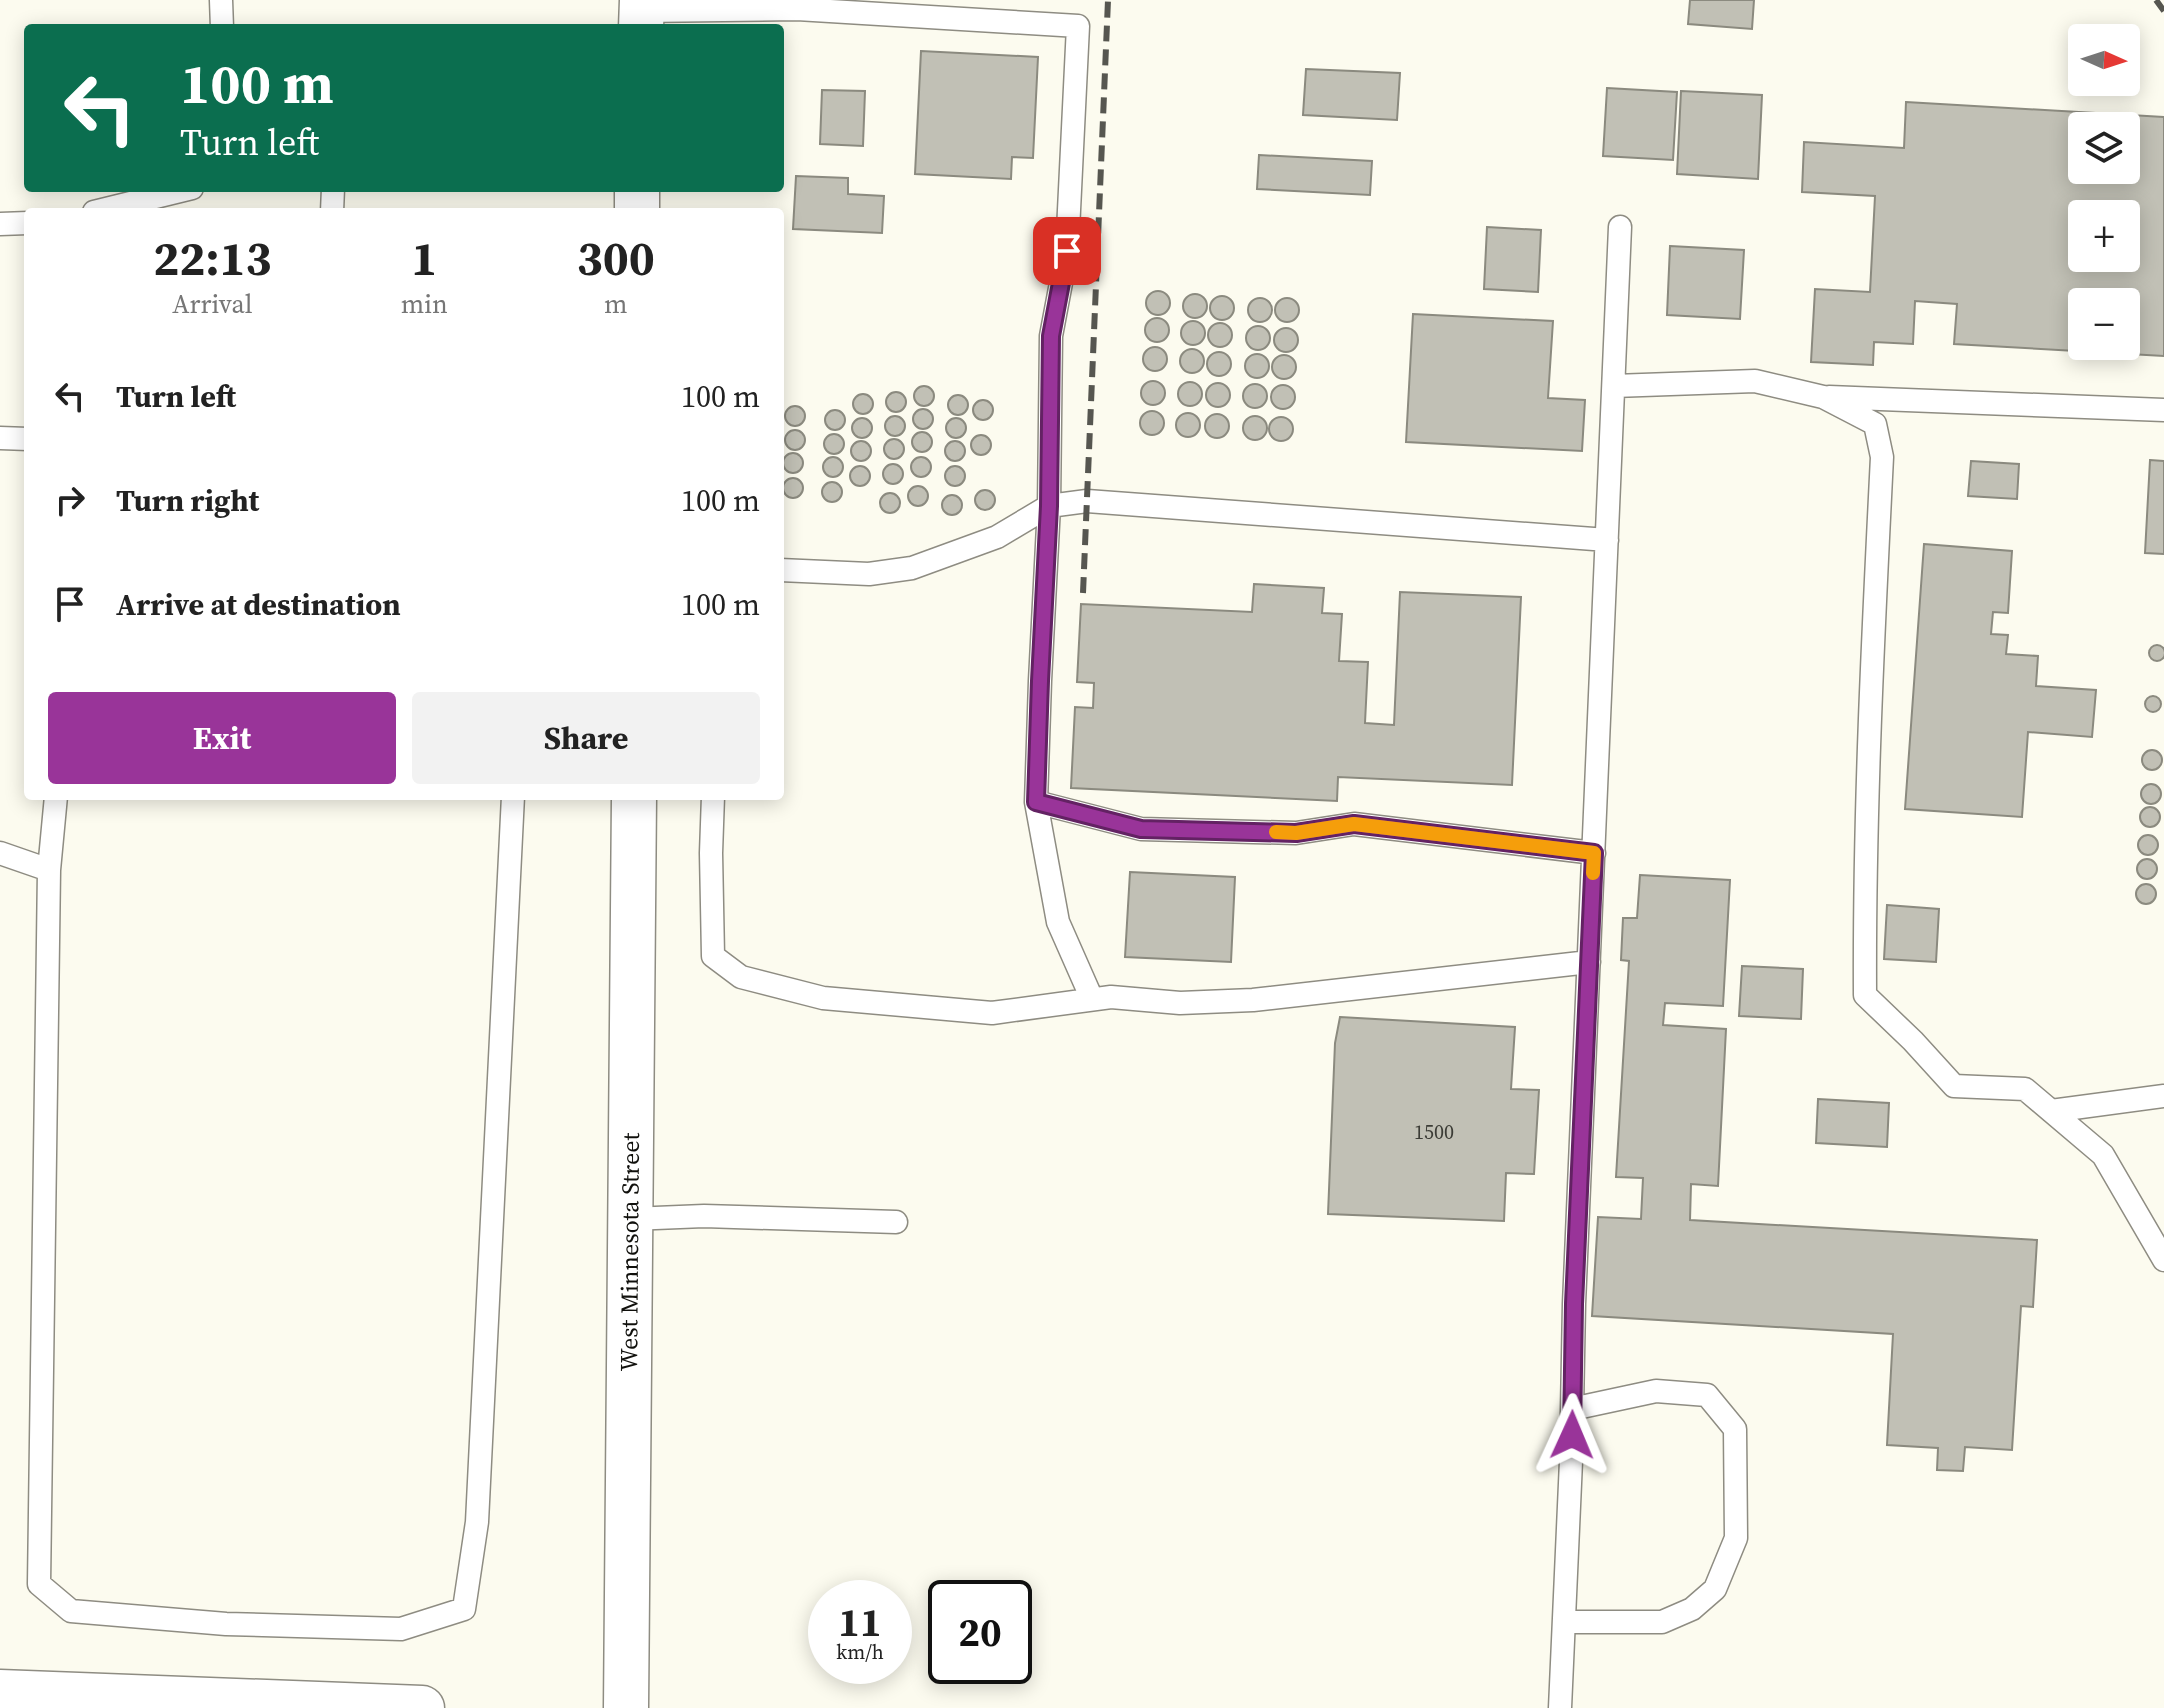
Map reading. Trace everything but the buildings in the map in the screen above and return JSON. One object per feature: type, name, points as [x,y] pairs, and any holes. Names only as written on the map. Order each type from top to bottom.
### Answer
[{"type":"street","name":"West Minnesota Street","points":[[626,1708],[634,800]]},
{"type":"street","points":[[0,1692],[422,1708]]},
{"type":"lane","points":[[221,0],[222,24]]},
{"type":"lane","points":[[642,13],[797,9],[1078,26],[1067,251],[1051,336],[1049,506],[1036,802],[1058,922],[1092,999]]},
{"type":"lane","points":[[110,208],[176,192]]},
{"type":"lane","points":[[0,224],[24,223]]},
{"type":"lane","points":[[1560,1708],[1620,227]]},
{"type":"lane","points":[[1614,386],[1755,381],[1823,397],[2164,410]]},
{"type":"lane","points":[[1823,397],[1875,424],[1882,457],[1870,693],[1864,894],[1865,995],[1954,1086],[2025,1089],[2103,1155],[2164,1260]]},
{"type":"lane","points":[[0,438],[24,439]]},
{"type":"lane","points":[[784,570],[869,574],[912,568],[997,537],[1049,506],[1087,501],[1607,540]]},
{"type":"lane","points":[[56,800],[49,870],[39,1584],[71,1611],[226,1624],[401,1629],[464,1609],[477,1522],[513,800]]},
{"type":"lane","points":[[713,800],[713,956],[741,977],[823,998],[992,1013],[1111,997],[1180,1003],[1253,1000],[1589,962]]},
{"type":"lane","points":[[1036,802],[1141,829],[1296,833],[1354,824],[1594,853]]},
{"type":"lane","points":[[0,853],[49,870]]},
{"type":"lane","points":[[2051,1111],[2164,1096]]},
{"type":"lane","points":[[631,1219],[704,1216],[896,1222]]},
{"type":"lane","points":[[1564,1622],[1662,1622],[1692,1609],[1715,1589],[1736,1538],[1735,1429],[1707,1395],[1656,1391],[1572,1409]]},
{"type":"railway","points":[[1083,593],[1108,0]]},
{"type":"railway","points":[[2156,0],[2164,11]]},
{"type":"slow traffic","points":[[1276,832],[1296,833],[1354,824],[1594,853],[1593,873]]},
{"type":"route","points":[[1067,251],[1051,336],[1049,506],[1036,802],[1141,829],[1296,833],[1354,824],[1594,853],[1574,1304],[1572,1435]]}]
